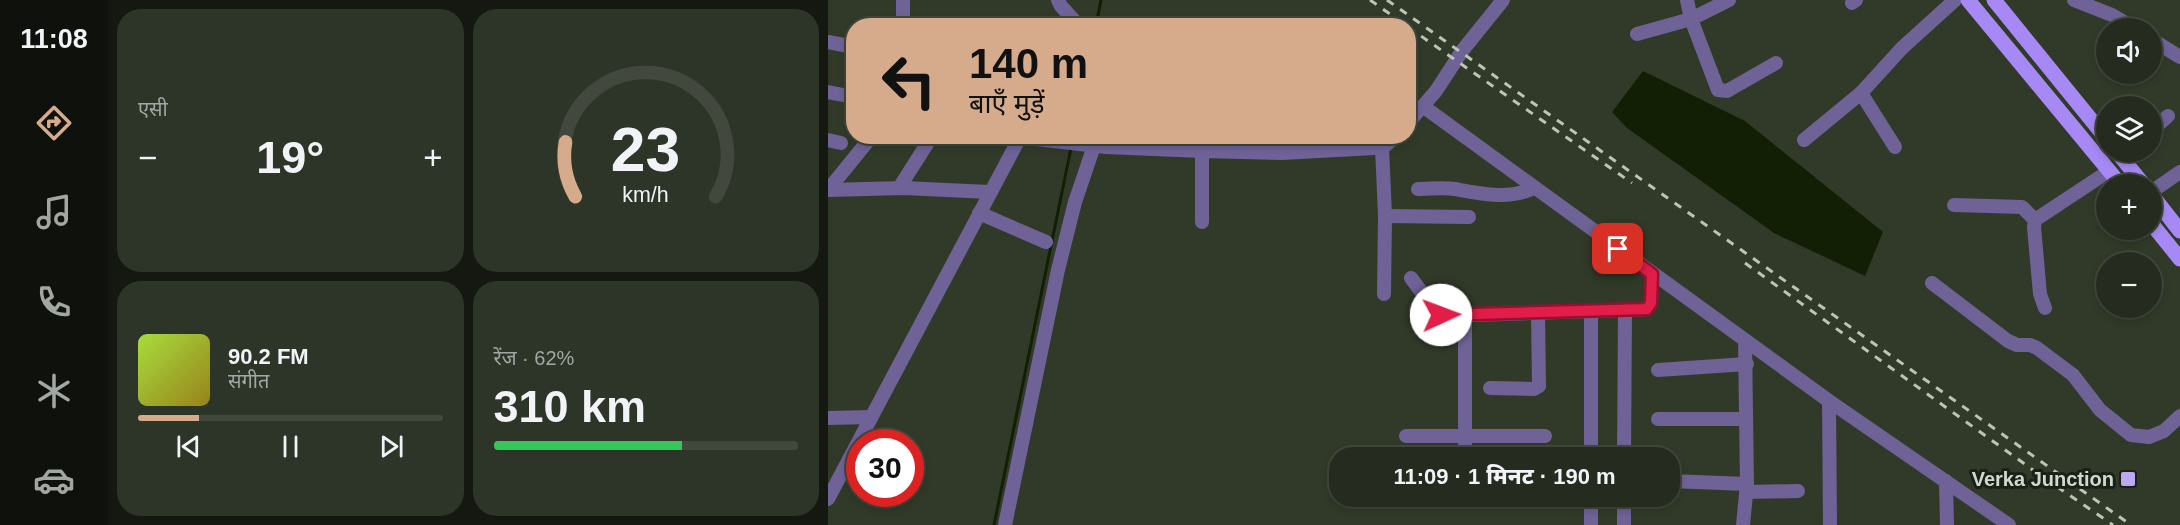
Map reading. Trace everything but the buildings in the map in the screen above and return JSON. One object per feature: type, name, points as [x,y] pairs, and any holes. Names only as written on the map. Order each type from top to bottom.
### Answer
[{"type":"main road","points":[[1968,0],[2112,174]]},
{"type":"main road","points":[[1994,0],[2096,126]]},
{"type":"main road","points":[[2162,207],[2180,231]]},
{"type":"main road","points":[[2162,237],[2180,259]]},
{"type":"street","points":[[903,0],[903,18]]},
{"type":"street","points":[[1058,0],[1060,6],[1071,18]]},
{"type":"street","points":[[1416,115],[1424,107],[1462,51],[1503,0]]},
{"type":"street","points":[[1687,0],[1691,19],[1718,90],[1727,91],[1776,63]]},
{"type":"street","points":[[1637,34],[1691,19],[1729,0]]},
{"type":"street","points":[[1804,140],[1861,93],[1902,48],[1955,0]]},
{"type":"street","points":[[2074,0],[2117,18]]},
{"type":"street","points":[[828,42],[846,45]]},
{"type":"street","points":[[2162,46],[2180,57]]},
{"type":"street","points":[[828,92],[846,95]]},
{"type":"street","points":[[1861,93],[1895,147]]},
{"type":"street","points":[[1424,107],[1829,401],[1946,481],[1997,521],[2009,525]]},
{"type":"street","points":[[2162,121],[2168,116]]},
{"type":"street","points":[[828,190],[865,144]]},
{"type":"street","points":[[898,188],[927,144]]},
{"type":"street","points":[[828,499],[979,213],[1011,144]]},
{"type":"street","points":[[1077,144],[1202,151],[1333,151],[1382,147],[1386,144]]},
{"type":"street","points":[[1333,144],[1333,151]]},
{"type":"street","points":[[1005,525],[1058,270],[1075,202],[1082,145]]},
{"type":"street","points":[[1382,147],[1385,216],[1384,294]]},
{"type":"street","points":[[1202,151],[1202,222]]},
{"type":"street","points":[[2045,308],[2039,286],[2034,227],[2036,220],[2109,171]]},
{"type":"street","points":[[2162,185],[2180,172]]},
{"type":"street","points":[[828,190],[898,188],[989,192]]},
{"type":"street","points":[[1418,189],[1453,189],[1470,193],[1516,195],[1534,188]]},
{"type":"street","points":[[1954,205],[2022,207],[2036,220]]},
{"type":"street","points":[[979,213],[1046,242]]},
{"type":"street","points":[[1385,216],[1469,217]]},
{"type":"street","points":[[1411,278],[1438,314],[1446,316],[1647,309],[1650,307],[1652,274]]},
{"type":"street","points":[[1932,283],[2008,341],[2017,345],[2033,346],[2064,368],[2076,378],[2100,410],[2131,435],[2156,434],[2180,416]]},
{"type":"street","points":[[1624,447],[1625,310]]},
{"type":"street","points":[[1590,311],[1591,447]]},
{"type":"street","points":[[1490,388],[1534,389],[1539,386],[1538,312]]},
{"type":"street","points":[[1465,315],[1465,447]]},
{"type":"street","points":[[1743,525],[1747,488],[1745,340]]},
{"type":"street","points":[[1658,370],[1747,364]]},
{"type":"street","points":[[1829,401],[1830,525]]},
{"type":"street","points":[[828,418],[871,417]]},
{"type":"street","points":[[1658,419],[1746,419]]},
{"type":"street","points":[[1406,436],[1545,436]]},
{"type":"street","points":[[1946,481],[1947,525]]},
{"type":"street","points":[[1680,482],[1798,491]]},
{"type":"street","points":[[1591,507],[1591,525]]},
{"type":"street","points":[[1624,507],[1624,525]]},
{"type":"shaded area","points":[[1643,71],[1745,121],[1883,232],[1865,276],[1774,233],[1627,128],[1612,112]]},
{"type":"waterway","points":[[1098,18],[1101,0]]},
{"type":"waterway","points":[[994,525],[1071,148]]},
{"type":"railway","points":[[1370,0],[1396,18]]},
{"type":"railway","points":[[1387,0],[1413,18]]},
{"type":"railway","points":[[1416,20],[2131,525]]},
{"type":"railway","points":[[1416,33],[1632,183]]},
{"type":"railway","points":[[1745,263],[2113,525]]},
{"type":"place","name":"Verka Junction","points":[[2128,479]]},
{"type":"route","points":[[1441,315],[1647,309],[1651,303],[1652,274],[1618,249]]}]
